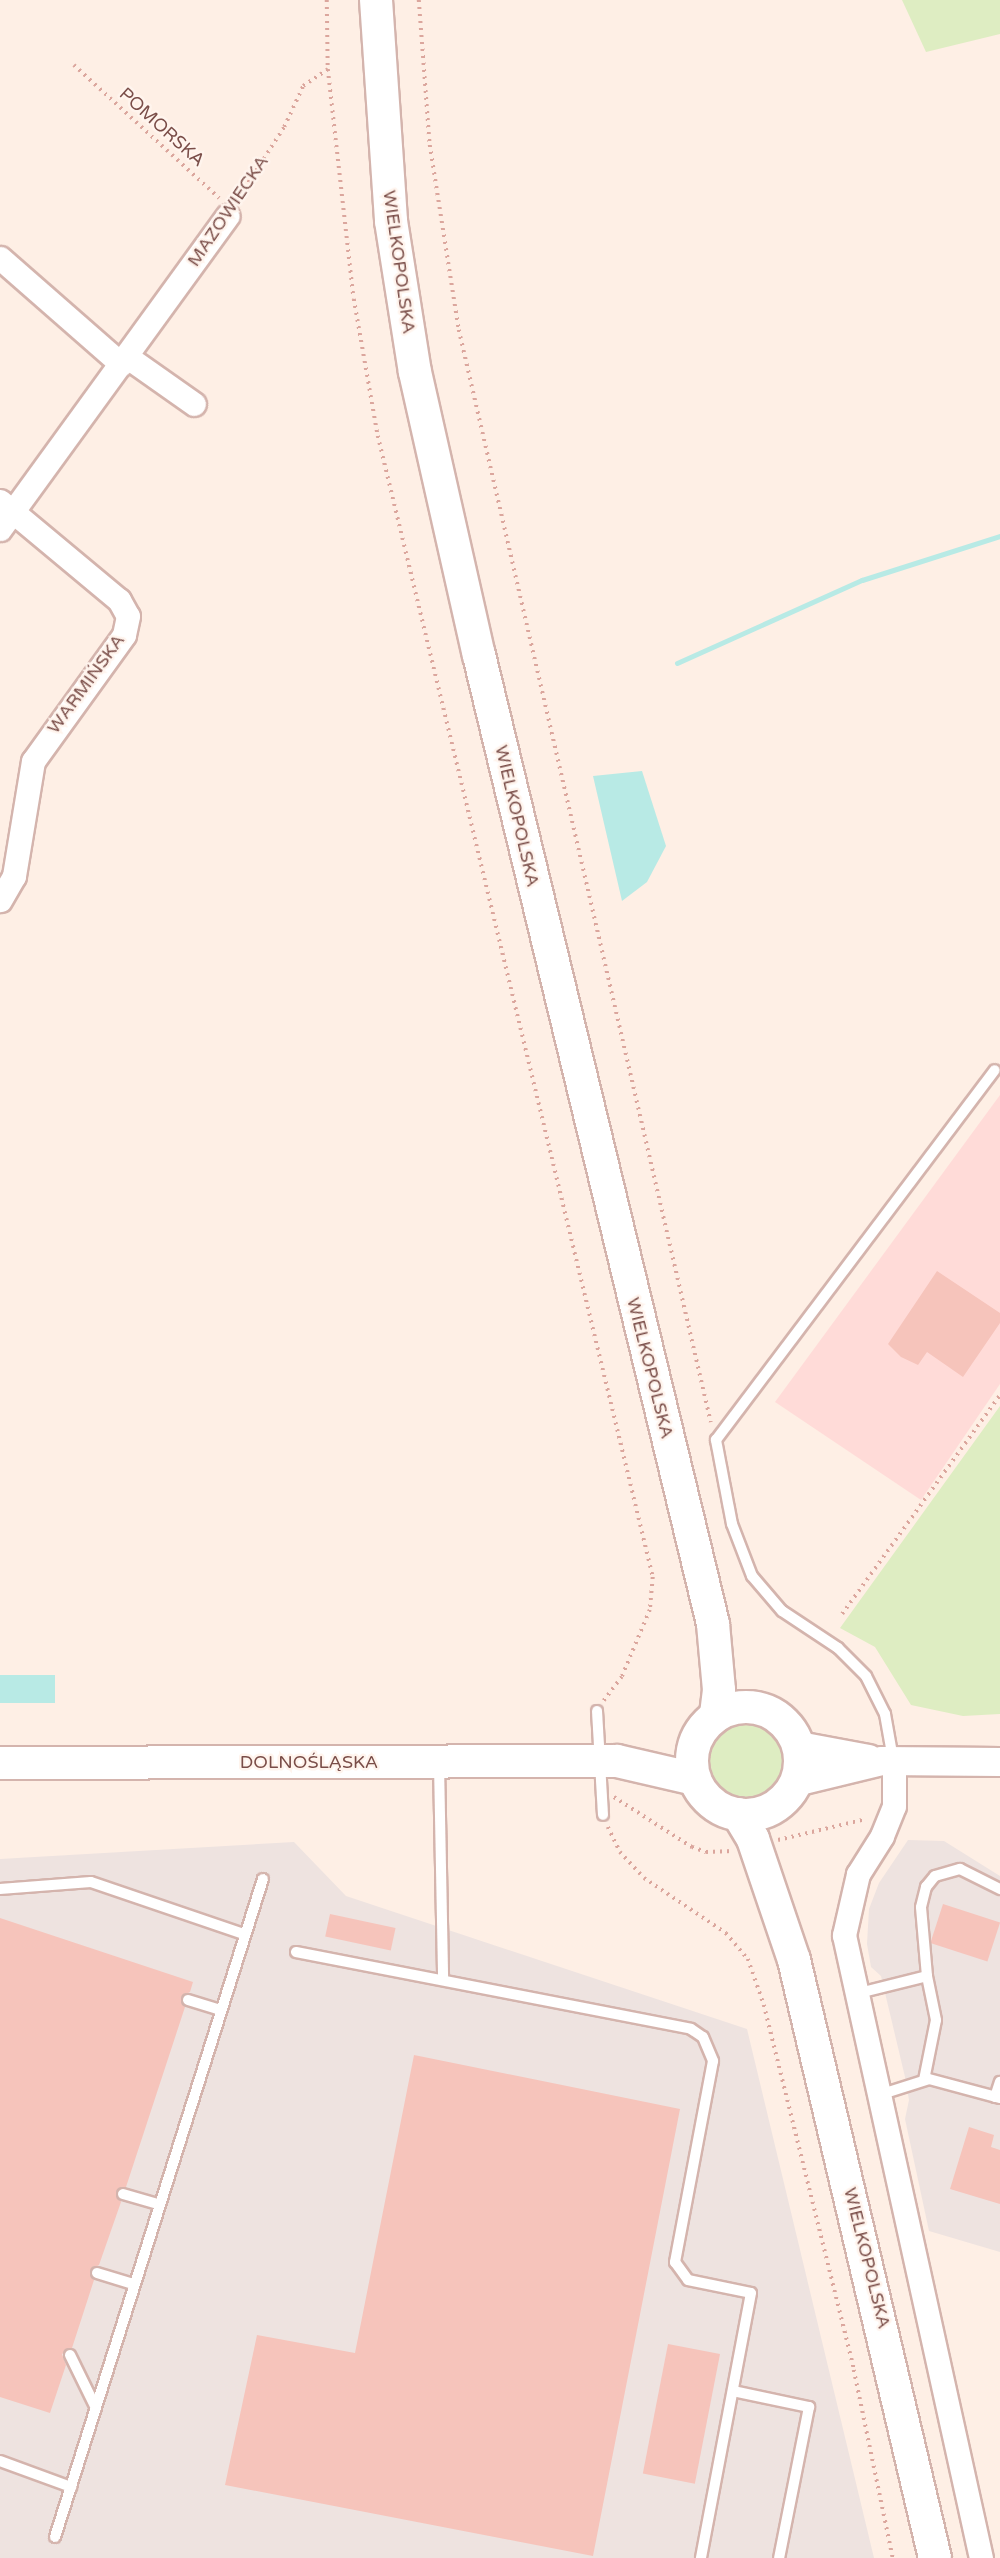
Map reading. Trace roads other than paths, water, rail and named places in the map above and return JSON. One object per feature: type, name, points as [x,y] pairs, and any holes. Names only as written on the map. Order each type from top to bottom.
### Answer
[{"type":"main road","name":"WIELKOPOLSKA","points":[[376,0],[391,221],[415,372],[479,655],[713,1624],[719,1689],[716,1716]]},
{"type":"main road","name":"WIELKOPOLSKA","points":[[713,1624],[756,1708]]},
{"type":"main road","points":[[733,1708],[756,1708],[780,1718],[799,1746],[796,1782],[776,1806],[760,1814],[738,1814],[713,1805],[695,1779],[694,1745],[716,1716],[733,1708]]},
{"type":"main road","name":"DOLNOŚLĄSKA","points":[[0,1763],[608,1761],[694,1745]]},
{"type":"main road","name":"DOLNOŚLĄSKA","points":[[608,1761],[695,1779]]},
{"type":"main road","name":"WIELKOPOLSKA","points":[[765,1843],[776,1806]]},
{"type":"main road","name":"WIELKOPOLSKA","points":[[738,1814],[765,1843],[935,2558]]},
{"type":"street","name":"MAZOWIECKA","points":[[4,514],[123,360],[229,212]]},
{"type":"street","points":[[0,258],[123,360],[194,404]]},
{"type":"street","name":"WARMIŃSKA","points":[[0,900],[15,876],[33,761],[124,635],[128,616],[119,600],[4,514]]},
{"type":"street","points":[[799,1746],[888,1761],[1000,1762]]},
{"type":"street","points":[[796,1782],[888,1761]]},
{"type":"street","points":[[888,1761],[894,1806],[888,1826],[858,1874],[846,1910],[844,1935],[981,2558]]},
{"type":"lane","points":[[888,1761],[885,1714],[866,1676],[838,1648],[782,1611],[752,1576],[732,1524],[716,1440],[995,1070]]},
{"type":"lane","points":[[597,1711],[608,1761],[601,1797],[603,1815]]},
{"type":"lane","points":[[439,1762],[443,1979]]},
{"type":"lane","points":[[924,2080],[936,2006],[927,1976],[921,1907],[926,1887],[935,1876],[960,1869],[1000,1889]]},
{"type":"lane","points":[[55,2537],[263,1879]]},
{"type":"lane","points":[[0,1889],[91,1882],[244,1934]]},
{"type":"lane","points":[[296,1952],[691,2029],[703,2037],[713,2061],[675,2262],[688,2280],[751,2293],[701,2558]]},
{"type":"lane","points":[[855,1994],[927,1976]]},
{"type":"lane","points":[[188,2000],[220,2010]]},
{"type":"lane","points":[[878,2095],[924,2080],[938,2079],[998,2097],[1000,2082]]},
{"type":"lane","points":[[123,2194],[159,2204]]},
{"type":"lane","points":[[97,2273],[134,2284]]},
{"type":"lane","points":[[70,2355],[96,2408]]},
{"type":"lane","points":[[733,2391],[809,2407],[779,2558]]},
{"type":"lane","points":[[0,2460],[71,2487]]},
{"type":"water","points":[[642,771],[666,846],[647,882],[622,901],[593,776]]},
{"type":"water","points":[[0,1675],[55,1675],[55,1703],[0,1703]]},
{"type":"waterway","points":[[677,663],[862,580],[1000,536]]}]
